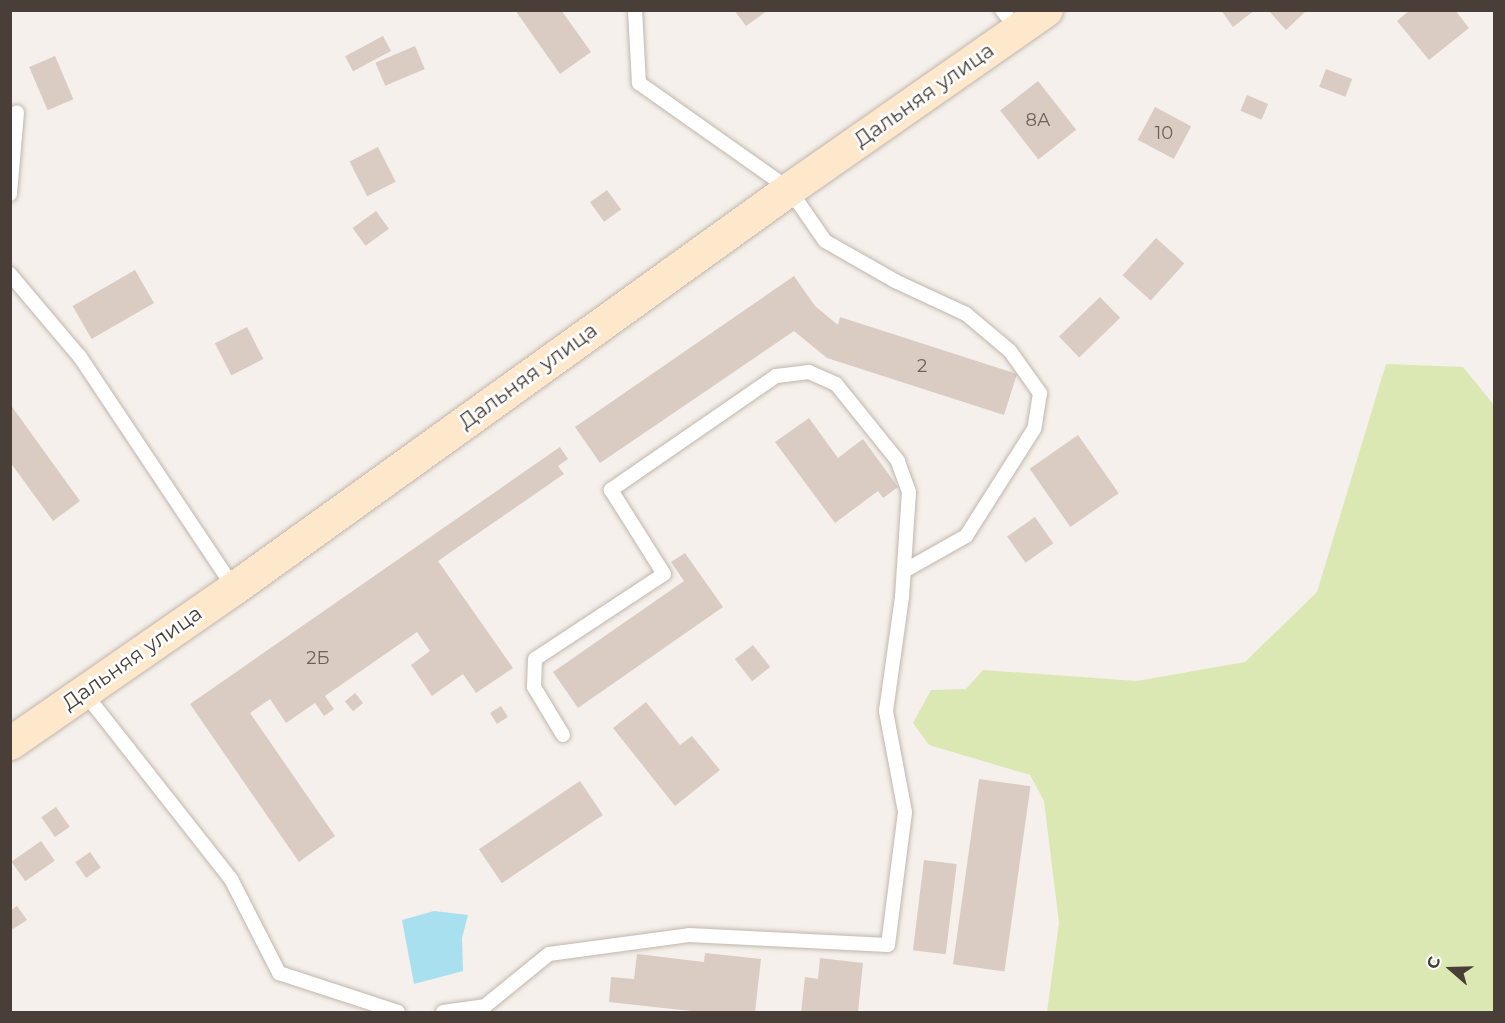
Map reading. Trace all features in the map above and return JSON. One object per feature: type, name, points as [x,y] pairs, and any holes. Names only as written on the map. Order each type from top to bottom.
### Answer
[{"type":"main road","name":"Дальняя улица","points":[[10,743],[234,588],[789,189],[1010,20],[1046,10]]},
{"type":"lane","points":[[635,10],[639,82],[789,189],[825,241],[896,281],[966,314],[1010,351],[1040,393],[1034,429],[966,536],[904,571]]},
{"type":"lane","points":[[10,194],[17,112]]},
{"type":"lane","points":[[10,274],[80,357],[234,588]]},
{"type":"lane","points":[[443,1012],[485,1006],[549,954],[689,935],[888,945],[905,812],[886,711],[904,571],[909,492],[898,461],[836,384],[809,372],[776,376],[610,490],[664,574],[535,659],[534,687],[563,735]]},
{"type":"lane","points":[[83,691],[231,879],[279,973],[398,1012]]},
{"type":"green space","points":[[1386,364],[1463,367],[1494,405],[1494,1012],[1047,1012],[1059,923],[1044,801],[1030,775],[929,745],[913,723],[931,690],[966,689],[983,670],[1137,681],[1245,662],[1317,592]]},
{"type":"water","points":[[434,911],[468,915],[462,938],[463,971],[414,984],[402,920]]},
{"type":"building","points":[[515,10],[561,10],[591,52],[560,74]]},
{"type":"building","points":[[734,10],[768,10],[746,26]]},
{"type":"building","points":[[1221,10],[1255,10],[1233,27]]},
{"type":"building","points":[[1268,10],[1303,10],[1305,12],[1286,30]]},
{"type":"building","points":[[1410,10],[1455,10],[1469,28],[1429,60],[1397,21]]},
{"type":"building","points":[[383,36],[391,51],[353,71],[345,56]]},
{"type":"building","points":[[415,46],[425,69],[385,86],[375,63]]},
{"type":"building","points":[[55,56],[73,99],[48,110],[29,67]]},
{"type":"building","points":[[1326,69],[1352,79],[1345,97],[1319,87]]},
{"type":"building","points":[[1038,81],[1076,130],[1038,159],[1000,111]]},
{"type":"building","points":[[1247,95],[1268,104],[1262,120],[1240,111]]},
{"type":"building","points":[[1155,107],[1191,126],[1174,159],[1138,140]]},
{"type":"building","points":[[378,147],[396,182],[367,196],[349,162]]},
{"type":"building","points":[[607,190],[621,209],[604,222],[590,202]]},
{"type":"building","points":[[376,211],[389,229],[365,246],[353,228]]},
{"type":"building","points":[[1156,238],[1184,263],[1151,301],[1123,275]]},
{"type":"building","points":[[135,270],[154,303],[92,339],[73,306]]},
{"type":"building","points":[[794,276],[815,306],[838,325],[840,317],[1017,374],[1004,415],[827,358],[794,331],[600,463],[575,427]]},
{"type":"building","points":[[1100,297],[1120,318],[1079,357],[1059,337]]},
{"type":"building","points":[[247,327],[263,359],[231,375],[215,343]]},
{"type":"building","points":[[10,404],[80,501],[53,521],[10,462]]},
{"type":"building","points":[[809,418],[838,458],[863,439],[898,487],[883,498],[878,491],[835,523],[775,442]]},
{"type":"building","points":[[1078,435],[1119,493],[1070,527],[1030,469]]},
{"type":"building","points":[[560,447],[568,459],[558,466],[564,474],[438,561],[513,668],[476,693],[463,674],[432,696],[411,665],[430,651],[417,632],[325,696],[334,709],[324,716],[315,703],[286,723],[270,699],[250,713],[335,836],[299,862],[190,704]]},
{"type":"building","points":[[1035,517],[1053,543],[1026,563],[1007,537]]},
{"type":"building","points":[[685,553],[723,607],[578,708],[553,672],[684,581],[671,562]]},
{"type":"building","points":[[753,645],[770,667],[752,681],[735,659]]},
{"type":"building","points":[[355,693],[363,703],[353,711],[345,701]]},
{"type":"building","points":[[646,702],[680,745],[692,736],[720,770],[675,806],[613,728]]},
{"type":"building","points":[[501,706],[508,717],[497,724],[490,713]]},
{"type":"building","points":[[979,779],[1030,786],[1004,971],[953,964]]},
{"type":"building","points":[[580,781],[603,815],[502,883],[479,849]]},
{"type":"building","points":[[56,807],[70,827],[55,837],[41,817]]},
{"type":"building","points":[[41,841],[55,861],[25,881],[12,862]]},
{"type":"building","points":[[90,852],[101,868],[86,878],[75,862]]},
{"type":"building","points":[[924,860],[957,864],[946,954],[913,950]]},
{"type":"building","points":[[17,906],[27,920],[10,931],[10,911]]},
{"type":"building","points":[[705,953],[761,959],[755,1012],[700,1012],[609,1002],[611,977],[634,979],[637,954],[704,962]]},
{"type":"building","points":[[820,958],[863,963],[858,1012],[801,1012],[805,977],[818,979]]}]
